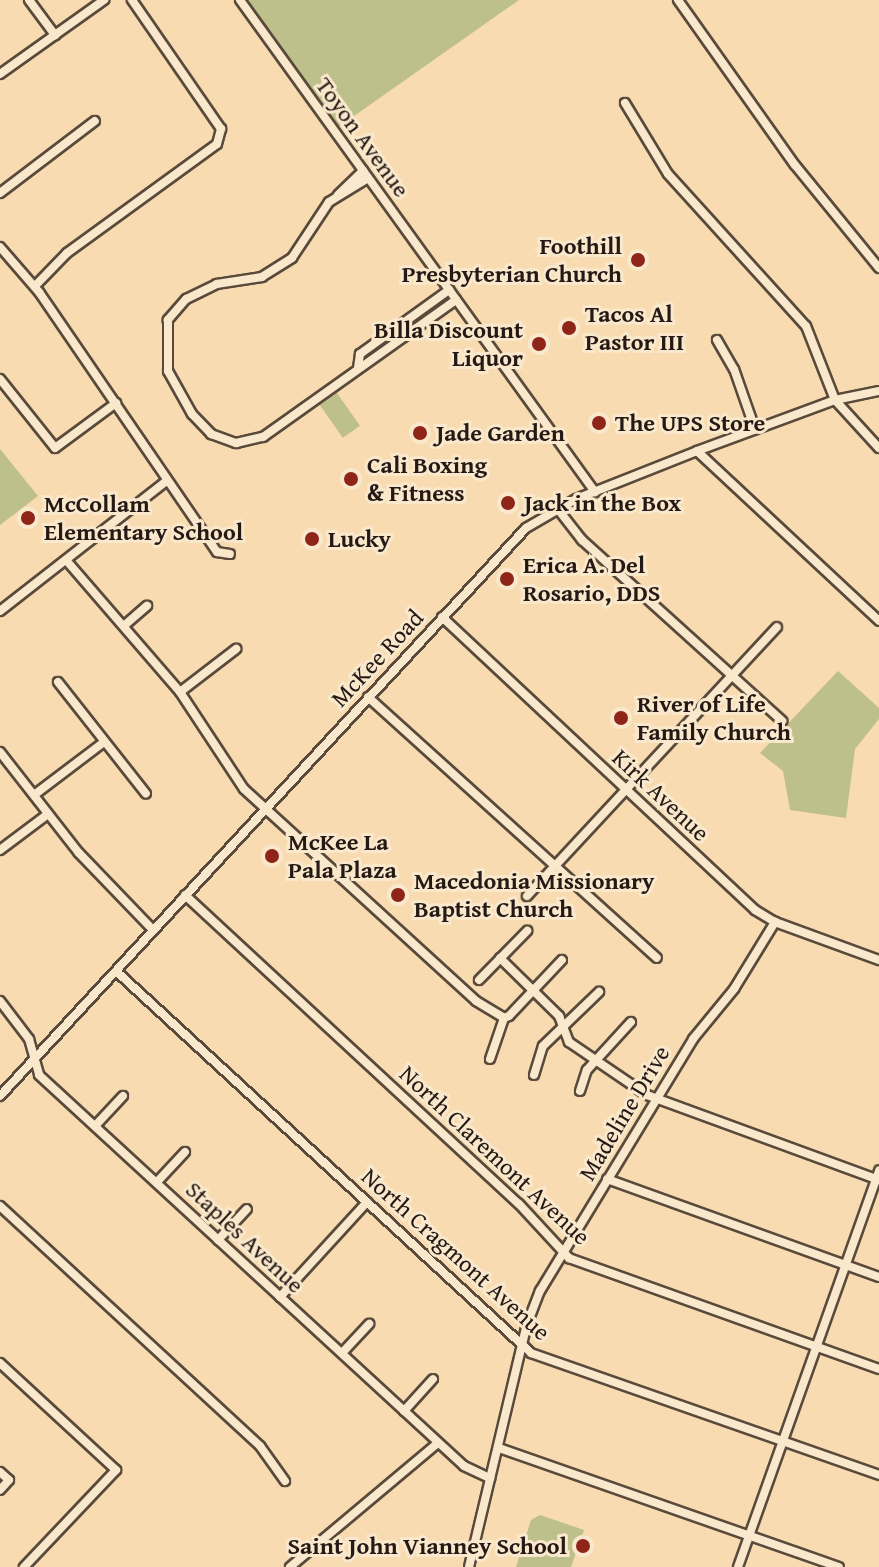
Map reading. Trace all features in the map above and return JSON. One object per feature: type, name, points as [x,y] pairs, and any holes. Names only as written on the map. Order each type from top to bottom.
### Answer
[{"type":"street","points":[[29,0],[55,35]]},
{"type":"street","points":[[0,74],[104,0]]},
{"type":"street","points":[[35,286],[67,253],[217,144],[221,129],[132,0]]},
{"type":"street","name":"Toyon Avenue","points":[[240,0],[595,492]]},
{"type":"street","points":[[678,0],[795,165],[879,268]]},
{"type":"street","points":[[625,103],[668,174],[806,326],[835,400],[879,448]]},
{"type":"street","points":[[0,193],[95,121]]},
{"type":"street","points":[[365,175],[338,195],[292,258],[262,277],[217,284],[186,299],[168,320],[164,344],[175,390],[192,414],[211,434],[236,443],[263,437],[358,368],[374,363],[456,300]]},
{"type":"street","points":[[0,247],[35,286],[116,403],[165,482],[217,552],[230,554]]},
{"type":"street","points":[[358,368],[360,354],[449,290]]},
{"type":"street","points":[[717,340],[734,369],[755,429]]},
{"type":"street","points":[[0,379],[55,448],[116,403]]},
{"type":"street","name":"McKee Road","points":[[0,1096],[526,528],[557,508],[697,451],[835,400],[879,391]]},
{"type":"street","points":[[697,451],[879,621]]},
{"type":"street","points":[[0,611],[165,482]]},
{"type":"street","points":[[557,508],[582,540],[782,721]]},
{"type":"street","points":[[66,560],[126,624],[180,692],[244,789],[476,1001],[504,1018]]},
{"type":"street","points":[[126,624],[147,606]]},
{"type":"street","name":"Kirk Avenue","points":[[442,617],[626,790],[775,922],[879,960]]},
{"type":"street","points":[[527,896],[731,672],[777,627]]},
{"type":"street","points":[[180,692],[236,649]]},
{"type":"street","points":[[58,682],[146,794]]},
{"type":"street","points":[[368,697],[553,868],[657,958]]},
{"type":"street","points":[[34,795],[104,742]]},
{"type":"street","points":[[0,752],[48,814],[153,930]]},
{"type":"street","points":[[0,850],[48,814]]},
{"type":"street","name":"North Claremont Avenue","points":[[185,895],[569,1258],[879,1369]]},
{"type":"street","name":"Madeline Drive","points":[[469,1567],[522,1345],[540,1291],[693,1039],[734,989],[775,922]]},
{"type":"street","points":[[479,980],[527,931]]},
{"type":"street","points":[[500,958],[559,1016],[561,1031],[594,1062],[657,1100],[878,1177],[738,1567]]},
{"type":"street","points":[[490,1059],[504,1018],[562,960]]},
{"type":"street","name":"North Cragmont Avenue","points":[[116,971],[531,1353],[879,1475]]},
{"type":"street","points":[[534,1075],[543,1046],[599,992]]},
{"type":"street","name":"Staples Avenue","points":[[0,1001],[29,1039],[39,1075],[438,1443],[464,1466],[490,1478]]},
{"type":"street","points":[[580,1091],[594,1062],[631,1022]]},
{"type":"street","points":[[95,1126],[123,1096]]},
{"type":"street","points":[[157,1182],[185,1152]]},
{"type":"street","points":[[607,1179],[879,1277]]},
{"type":"street","points":[[280,1297],[367,1202]]},
{"type":"street","points":[[0,1206],[260,1446],[285,1481]]},
{"type":"street","points":[[218,1240],[247,1209]]},
{"type":"street","points":[[342,1353],[369,1324]]},
{"type":"street","points":[[0,1363],[116,1470],[24,1567]]},
{"type":"street","points":[[404,1411],[433,1379]]},
{"type":"street","points":[[290,1567],[438,1443]]},
{"type":"street","points":[[499,1448],[839,1567]]},
{"type":"street","points":[[0,1472],[9,1480],[0,1490]]},
{"type":"green space","points":[[247,0],[519,0],[337,128]]},
{"type":"green space","points":[[337,393],[360,426],[343,438],[320,405]]},
{"type":"green space","points":[[0,449],[38,496],[0,525]]},
{"type":"green space","points":[[838,671],[879,708],[879,719],[855,749],[846,818],[790,810],[783,771],[760,753]]},
{"type":"green space","points":[[540,1515],[584,1530],[571,1567],[516,1567],[531,1520]]},
{"type":"place","name":"Foothill Presbyterian Church","points":[[638,260]]},
{"type":"place","name":"Tacos Al Pastor III","points":[[569,328]]},
{"type":"place","name":"Billa Discount Liquor","points":[[539,344]]},
{"type":"place","name":"The UPS Store","points":[[599,423]]},
{"type":"place","name":"Jade Garden","points":[[420,433]]},
{"type":"place","name":"Cali Boxing & Fitness","points":[[351,479]]},
{"type":"place","name":"Jack in the Box","points":[[508,503]]},
{"type":"place","name":"McCollam Elementary School","points":[[28,518]]},
{"type":"place","name":"Lucky","points":[[312,539]]},
{"type":"place","name":"Erica A. Del Rosario, DDS","points":[[507,579]]},
{"type":"place","name":"River of Life Family Church","points":[[621,718]]},
{"type":"place","name":"McKee La Pala Plaza","points":[[272,856]]},
{"type":"place","name":"Macedonia Missionary Baptist Church","points":[[398,895]]},
{"type":"place","name":"Saint John Vianney School","points":[[583,1546]]}]
